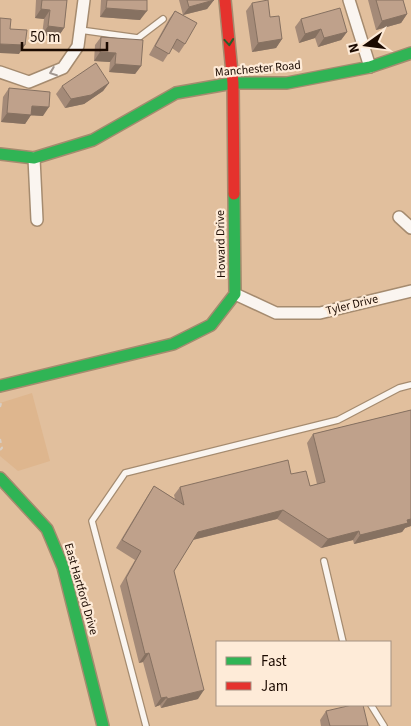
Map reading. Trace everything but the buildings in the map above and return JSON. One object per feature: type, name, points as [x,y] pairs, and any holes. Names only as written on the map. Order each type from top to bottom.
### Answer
[{"type":"street","points":[[0,72],[29,82],[62,68],[78,46],[84,0]]},
{"type":"street","name":"Howard Drive","points":[[0,386],[174,344],[212,325],[235,294],[233,83],[225,0]]},
{"type":"street","points":[[350,0],[370,67]]},
{"type":"street","name":"Manchester Road","points":[[0,154],[34,158],[93,140],[176,93],[233,83],[287,83],[370,67],[411,53]]},
{"type":"street","points":[[34,158],[37,220]]},
{"type":"street","points":[[399,217],[411,228]]},
{"type":"street","name":"Tyler Drive","points":[[235,294],[276,313],[320,313],[411,291]]},
{"type":"street","name":"East Hartford Drive","points":[[0,478],[48,529],[68,584],[103,726]]},
{"type":"lane","points":[[80,30],[138,38],[163,18]]},
{"type":"lane","points":[[146,726],[92,521],[126,472],[338,420],[399,388],[411,385]]},
{"type":"lane","points":[[324,561],[343,641]]},
{"type":"lane","points":[[372,706],[384,726]]},
{"type":"path","points":[[0,407],[2,400]]},
{"type":"path","points":[[0,439],[2,448],[0,450]]},
{"type":"shaded area","points":[[32,393],[50,461],[18,471],[0,456],[0,403]]},
{"type":"traffic: fast","points":[[0,154],[34,158],[93,140],[176,93],[233,83],[287,83],[370,67],[411,53]]},
{"type":"traffic: fast","points":[[0,386],[173,344],[211,325],[235,294],[234,194]]},
{"type":"traffic: fast","points":[[0,478],[47,529],[63,567],[103,726]]},
{"type":"traffic: jam","points":[[225,0],[233,83],[234,194]]}]
